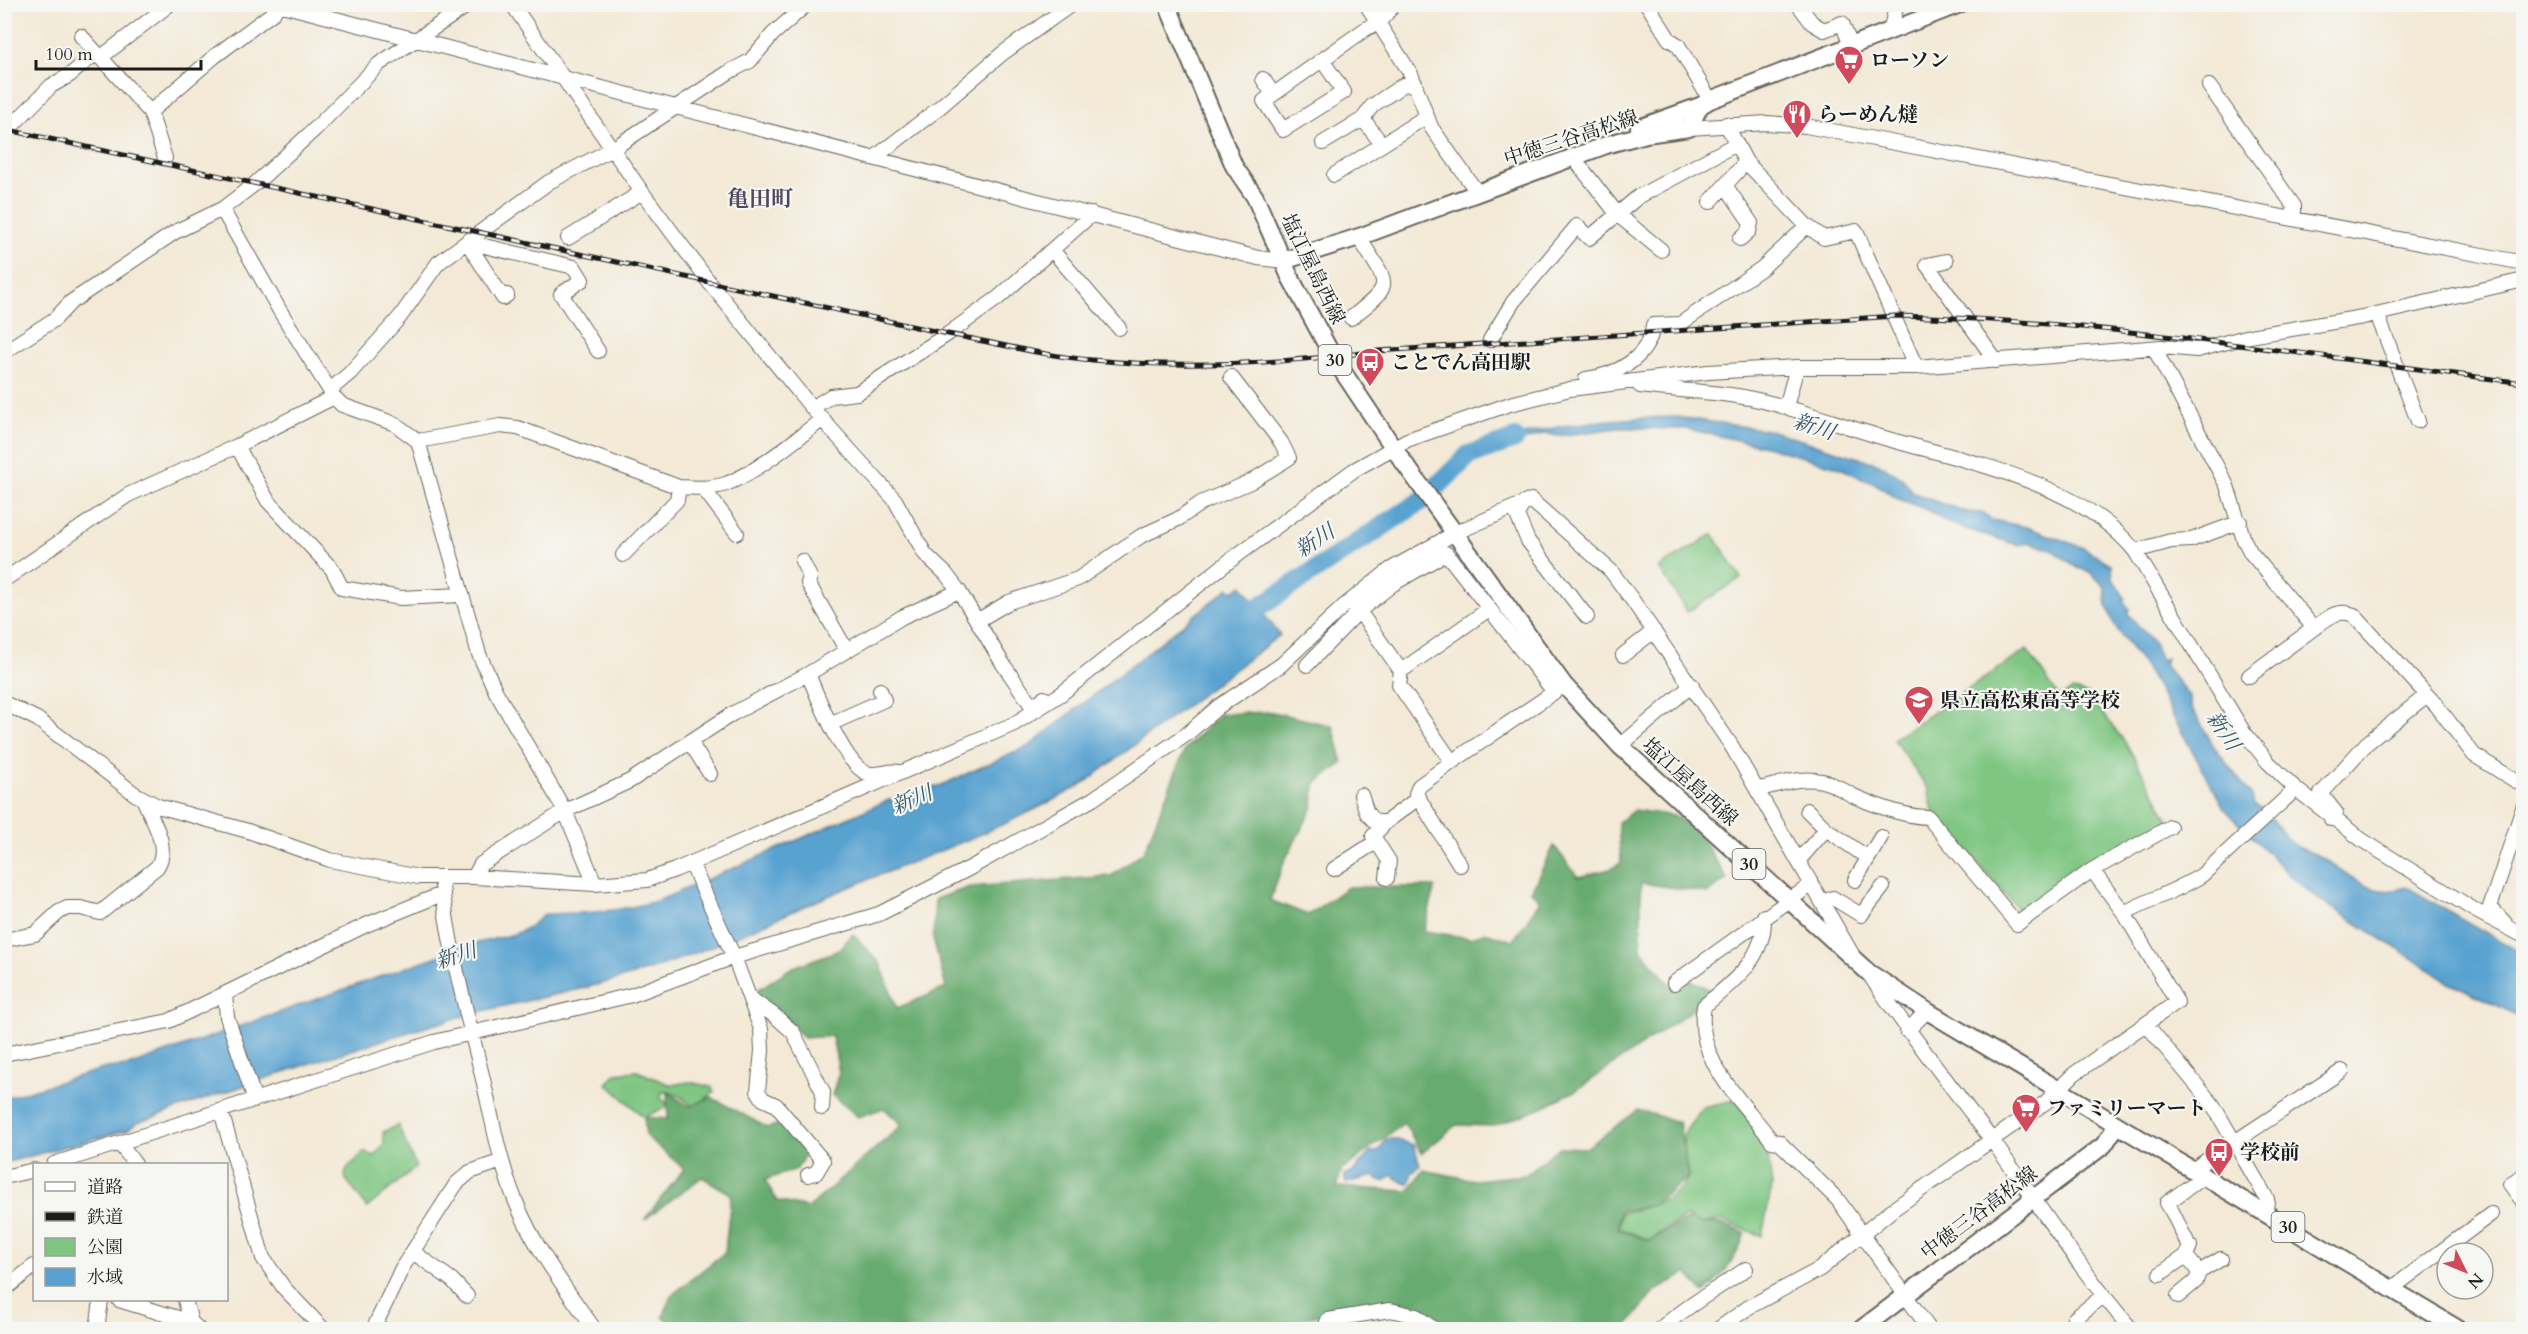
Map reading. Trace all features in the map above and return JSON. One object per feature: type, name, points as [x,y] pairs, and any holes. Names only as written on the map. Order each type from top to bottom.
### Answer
[{"type":"main road","name":"塩江屋島西線","points":[[1167,4],[1234,166],[1255,197],[1283,261],[1333,357],[1559,688],[1862,967],[1927,1011],[2460,1329]]},
{"type":"main road","points":[[1609,144],[1636,129],[1960,4]]},
{"type":"main road","points":[[1689,128],[1705,103]]},
{"type":"main road","name":"中徳三谷高松線","points":[[1283,261],[1359,237],[1609,144],[1646,134],[1689,128]]},
{"type":"main road","name":"中徳三谷高松線","points":[[1860,1329],[2103,1145],[2117,1125]]},
{"type":"street","points":[[4,134],[51,86],[98,56],[170,4]]},
{"type":"street","points":[[150,112],[215,56],[274,12],[278,4],[1258,258],[1283,261]]},
{"type":"street","points":[[4,352],[55,319],[71,302],[175,232],[222,209],[256,183],[315,129],[379,64],[470,4]]},
{"type":"street","points":[[512,4],[614,148],[642,192],[709,282],[812,408],[895,500],[925,554],[946,574],[959,591],[1032,706],[1073,677],[1081,678]]},
{"type":"street","points":[[4,580],[128,495],[237,446],[332,393],[400,317],[438,263],[549,182],[614,148],[750,61],[773,34],[807,4]]},
{"type":"street","points":[[874,158],[934,112],[1003,53],[1072,4]]},
{"type":"street","points":[[1366,4],[1414,82],[1427,116],[1443,145],[1477,192]]},
{"type":"street","points":[[1322,60],[1344,92],[1283,130],[1264,101],[1322,60],[1378,22],[1395,4]]},
{"type":"street","points":[[1647,4],[1669,39],[1678,45],[1705,103]]},
{"type":"street","points":[[1798,4],[1812,23],[1824,30],[1842,23],[1851,46]]},
{"type":"street","points":[[1890,31],[1897,4]]},
{"type":"street","points":[[81,36],[150,112],[165,158]]},
{"type":"street","points":[[1263,79],[1273,94]]},
{"type":"street","points":[[1323,143],[1363,119],[1372,106],[1403,85],[1414,82]]},
{"type":"street","points":[[2209,86],[2294,206],[2294,219]]},
{"type":"street","points":[[1334,175],[1427,116]]},
{"type":"street","points":[[1363,119],[1378,140]]},
{"type":"street","points":[[1689,128],[1767,123],[1806,126],[2523,263]]},
{"type":"street","points":[[1726,124],[1746,162],[1808,226],[1824,238],[1856,231],[1916,367]]},
{"type":"street","points":[[1490,340],[1513,302],[1577,226],[1589,238],[1638,197],[1736,144]]},
{"type":"street","points":[[1573,157],[1618,215],[1661,250]]},
{"type":"street","points":[[1710,202],[1746,162]]},
{"type":"street","points":[[1725,185],[1750,224],[1749,231],[1740,239]]},
{"type":"street","points":[[568,238],[642,192]]},
{"type":"street","points":[[222,209],[280,311],[342,405],[394,424],[418,441],[429,441],[500,426],[518,428],[680,487],[703,488],[725,484],[755,468],[823,420]]},
{"type":"street","points":[[812,408],[831,396],[857,393],[887,375],[998,298],[1092,214]]},
{"type":"street","points":[[1570,389],[1578,381],[1600,378],[1624,368],[1650,344],[1653,325],[1680,324],[1761,268],[1808,226]]},
{"type":"street","points":[[1351,318],[1379,296],[1384,288],[1384,279],[1359,237]]},
{"type":"street","points":[[467,242],[503,298],[507,295]]},
{"type":"street","points":[[467,242],[574,267],[582,280],[561,294],[598,351]]},
{"type":"street","points":[[1052,250],[1119,328]]},
{"type":"street","points":[[1946,261],[1927,265],[1944,292],[1996,360]]},
{"type":"street","points":[[4,703],[37,719],[142,798],[182,814],[248,831],[330,860],[419,877],[474,877],[595,884],[647,880],[693,869],[1014,724],[1081,678],[1228,562],[1354,470],[1460,420],[1570,389],[1707,372],[1797,367],[1916,367],[2154,348],[2197,350],[2250,336],[2377,314],[2523,280]]},
{"type":"street","points":[[2377,314],[2418,421]]},
{"type":"street","points":[[2154,348],[2227,486],[2251,553],[2314,628]]},
{"type":"street","points":[[1786,407],[1797,367]]},
{"type":"street","points":[[977,621],[1009,602],[1078,579],[1141,536],[1178,519],[1201,503],[1250,482],[1289,458],[1281,442],[1231,377]]},
{"type":"street","points":[[1623,384],[1722,393],[1786,407],[2047,487],[2090,512],[2135,551],[2243,731],[2268,762],[2331,819],[2444,892],[2518,933]]},
{"type":"street","points":[[418,441],[479,654],[496,692],[565,811],[595,884]]},
{"type":"street","points":[[237,446],[268,501],[332,569],[342,588],[401,598],[462,595]]},
{"type":"street","points":[[623,555],[676,500],[680,487]]},
{"type":"street","points":[[703,488],[737,533]]},
{"type":"street","points":[[57,1163],[221,1111],[254,1097],[471,1030],[623,997],[734,957],[879,914],[970,868],[1093,799],[1187,734],[1218,707],[1281,666],[1365,588],[1452,529],[1531,500],[1611,571],[1692,686],[1758,789],[1862,967],[1907,1031],[1991,1140],[2103,1296],[2132,1329]]},
{"type":"street","points":[[1523,504],[1517,515],[1528,541],[1587,617]]},
{"type":"street","points":[[2135,551],[2171,541],[2192,540],[2240,522]]},
{"type":"street","points":[[1307,665],[1359,611],[1393,584],[1446,553],[1489,609],[1559,688],[1419,786],[1417,799],[1460,865]]},
{"type":"street","points":[[802,561],[810,577],[808,583],[847,651]]},
{"type":"street","points":[[474,877],[482,864],[565,811],[630,781],[732,714],[808,674],[902,617],[959,591]]},
{"type":"street","points":[[1401,671],[1489,609]]},
{"type":"street","points":[[1359,611],[1401,671],[1399,685],[1452,762]]},
{"type":"street","points":[[2249,676],[2332,614],[2344,611],[2354,615],[2427,695],[2474,755],[2523,786]]},
{"type":"street","points":[[1623,655],[1654,631]]},
{"type":"street","points":[[808,674],[830,724],[861,771],[871,774],[891,770],[904,773]]},
{"type":"street","points":[[1620,746],[1692,686]]},
{"type":"street","points":[[830,724],[884,700],[880,690]]},
{"type":"street","points":[[2331,819],[2336,813],[2321,794],[2367,743],[2427,695]]},
{"type":"street","points":[[690,742],[710,774]]},
{"type":"street","points":[[1758,789],[1779,786],[1789,781],[1825,781],[1857,797],[1917,817],[1928,817],[2017,924],[2092,870],[2169,827]]},
{"type":"street","points":[[2124,913],[2155,896],[2164,895],[2187,885],[2216,865],[2224,854],[2296,789]]},
{"type":"street","points":[[1360,795],[1367,813],[1375,822],[1386,822]]},
{"type":"street","points":[[4,940],[36,934],[59,912],[68,908],[81,908],[100,913],[157,867],[162,859],[163,847],[142,798]]},
{"type":"street","points":[[1387,878],[1389,861],[1374,843],[1372,836],[1375,831],[1417,799]]},
{"type":"street","points":[[2518,933],[2490,907],[2523,805]]},
{"type":"street","points":[[1807,810],[1826,829],[1868,858]]},
{"type":"street","points":[[1799,860],[1826,829]]},
{"type":"street","points":[[1855,880],[1881,837]]},
{"type":"street","points":[[1335,869],[1374,843]]},
{"type":"street","points":[[693,869],[734,957],[761,1029],[762,1051],[758,1091],[763,1099],[776,1105],[823,1161],[816,1173],[808,1174]]},
{"type":"street","points":[[1716,1329],[1749,1307],[1820,1269],[1864,1233],[2059,1090],[2074,1074],[2177,1002],[2124,913],[2092,870]]},
{"type":"street","points":[[441,878],[450,938],[471,1030],[502,1161],[515,1201],[544,1257],[595,1329]]},
{"type":"street","points":[[1674,983],[1764,916],[1812,884]]},
{"type":"street","points":[[1822,902],[1833,898],[1861,915],[1883,887]]},
{"type":"street","points":[[4,1054],[169,1021],[366,925],[442,894]]},
{"type":"street","points":[[1764,916],[1765,925],[1756,952],[1745,970],[1704,1006],[1702,1036],[1712,1059],[1730,1088],[1772,1141],[1779,1142],[1838,1200],[1864,1233],[1905,1296],[1930,1329]]},
{"type":"street","points":[[225,994],[227,1017],[254,1097]]},
{"type":"street","points":[[751,999],[793,1032],[823,1092],[822,1108]]},
{"type":"street","points":[[1907,1031],[1927,1011]]},
{"type":"street","points":[[2146,1024],[2213,1105],[2267,1199],[2266,1214]]},
{"type":"street","points":[[2160,1274],[2186,1256],[2190,1246],[2179,1231],[2179,1221],[2167,1203],[2235,1142],[2342,1071]]},
{"type":"street","points":[[221,1111],[263,1258],[284,1288],[324,1329]]},
{"type":"street","points":[[119,1143],[134,1163]]},
{"type":"street","points":[[373,1329],[402,1268],[456,1184],[470,1172],[502,1161]]},
{"type":"street","points":[[4,1177],[33,1170]]},
{"type":"street","points":[[2523,1175],[2510,1184],[2523,1203]]},
{"type":"street","points":[[2391,1289],[2491,1214]]},
{"type":"street","points":[[413,1252],[452,1280],[467,1296]]},
{"type":"street","points":[[2186,1256],[2199,1272]]},
{"type":"street","points":[[2178,1296],[2196,1281],[2199,1272],[2222,1259]]},
{"type":"street","points":[[4,1290],[33,1267]]},
{"type":"street","points":[[1659,1329],[1683,1308],[1701,1300],[1746,1269]]},
{"type":"street","points":[[2074,1318],[2103,1296]]},
{"type":"street","points":[[97,1329],[101,1301]]},
{"type":"street","points":[[125,1301],[195,1325]]},
{"type":"street","points":[[186,1301],[195,1325]]},
{"type":"street","points":[[1324,1329],[1328,1320],[1390,1310],[1416,1316],[1435,1329]]},
{"type":"green space","points":[[1713,534],[1741,578],[1687,612],[1659,568]]},
{"type":"green space","points":[[2027,650],[2059,697],[2073,690],[2088,694],[2127,745],[2170,821],[2096,863],[2021,913],[1933,811],[1928,789],[1893,739]]},
{"type":"green space","points":[[1272,712],[1333,726],[1343,763],[1315,784],[1313,807],[1284,862],[1270,900],[1308,915],[1348,887],[1435,887],[1424,931],[1471,938],[1485,932],[1513,941],[1540,901],[1531,891],[1554,846],[1578,877],[1610,869],[1621,863],[1618,822],[1634,810],[1675,816],[1699,834],[1727,879],[1708,893],[1641,883],[1641,950],[1671,986],[1692,980],[1716,993],[1577,1090],[1534,1111],[1494,1126],[1456,1125],[1422,1153],[1404,1123],[1341,1171],[1337,1187],[1408,1191],[1424,1170],[1474,1180],[1525,1175],[1559,1147],[1586,1148],[1638,1110],[1679,1122],[1688,1177],[1652,1206],[1620,1211],[1618,1229],[1649,1241],[1690,1218],[1700,1224],[1718,1223],[1745,1233],[1734,1258],[1711,1287],[1704,1293],[1687,1273],[1654,1292],[1625,1329],[1434,1329],[1419,1312],[1382,1301],[1284,1323],[1274,1330],[679,1329],[663,1317],[672,1295],[725,1252],[731,1194],[702,1177],[644,1220],[684,1169],[646,1136],[644,1117],[668,1119],[667,1092],[690,1107],[711,1097],[768,1128],[784,1122],[809,1147],[797,1169],[765,1180],[777,1201],[808,1208],[902,1125],[884,1108],[858,1117],[832,1095],[839,1072],[832,1036],[804,1038],[780,1012],[763,1006],[756,991],[791,968],[839,950],[853,934],[880,963],[897,1008],[946,988],[933,938],[935,899],[970,887],[1111,876],[1144,851],[1185,749],[1220,714]]},
{"type":"green space","points":[[637,1071],[671,1085],[689,1082],[712,1087],[714,1092],[694,1108],[680,1096],[662,1092],[661,1098],[669,1106],[644,1117],[607,1084],[616,1073]]},
{"type":"green space","points":[[1734,1100],[1771,1145],[1768,1156],[1772,1185],[1762,1236],[1719,1220],[1696,1225],[1687,1216],[1649,1240],[1619,1228],[1621,1213],[1660,1202],[1683,1185],[1689,1176],[1682,1152],[1684,1133],[1703,1107]]},
{"type":"green space","points":[[398,1125],[416,1167],[367,1208],[345,1178],[346,1170],[364,1152],[375,1156],[384,1144],[383,1132]]},
{"type":"water","points":[[1676,417],[1769,430],[1882,465],[1903,479],[1914,493],[1967,512],[1984,513],[1992,520],[2027,527],[2084,548],[2112,565],[2113,579],[2125,598],[2123,600],[2129,609],[2128,614],[2154,643],[2161,660],[2166,658],[2164,665],[2188,694],[2192,708],[2215,748],[2252,796],[2254,805],[2266,812],[2295,845],[2321,857],[2361,883],[2382,890],[2407,887],[2523,954],[2523,1018],[2451,983],[2318,899],[2290,876],[2224,808],[2150,675],[2114,625],[2107,606],[2105,587],[2090,572],[2078,568],[2050,549],[2030,543],[2017,545],[1945,522],[1930,511],[1896,498],[1877,485],[1838,467],[1765,446],[1686,429],[1619,428],[1557,436],[1546,433],[1488,453],[1491,445],[1537,431],[1605,420]]},
{"type":"water","points":[[1242,585],[1280,635],[1083,784],[1029,812],[728,940],[646,971],[419,1029],[217,1095],[137,1123],[127,1130],[5,1163],[5,1098],[106,1068],[128,1066],[466,946],[517,933],[535,923],[544,914],[617,909],[660,900],[891,799],[893,803],[918,791],[939,786],[1029,746],[1229,588],[1233,591]]},
{"type":"water","points":[[1386,1139],[1414,1145],[1420,1166],[1411,1174],[1410,1183],[1403,1183],[1392,1175],[1385,1181],[1379,1181],[1374,1176],[1346,1183],[1344,1175],[1352,1173],[1370,1152],[1380,1150]]},
{"type":"waterway","name":"新川","points":[[1238,625],[1259,607],[1424,499],[1469,455],[1515,439]]},
{"type":"railway","points":[[4,129],[948,334],[1092,360],[1164,364],[1236,363],[1895,316],[2053,324],[2132,332],[2524,383]]},
{"type":"place","name":"ローソン","points":[[1849,86]]},
{"type":"place","name":"らーめん燵","points":[[1797,140]]},
{"type":"place","name":"ことでん高田駅","points":[[1370,388]]},
{"type":"place","name":"県立高松東高等学校","points":[[1919,726]]},
{"type":"place","name":"ファミリーマート","points":[[2026,1134]]},
{"type":"place","name":"学校前","points":[[2219,1178]]},
{"type":"district","name":"亀田町","points":[[760,199]]}]
